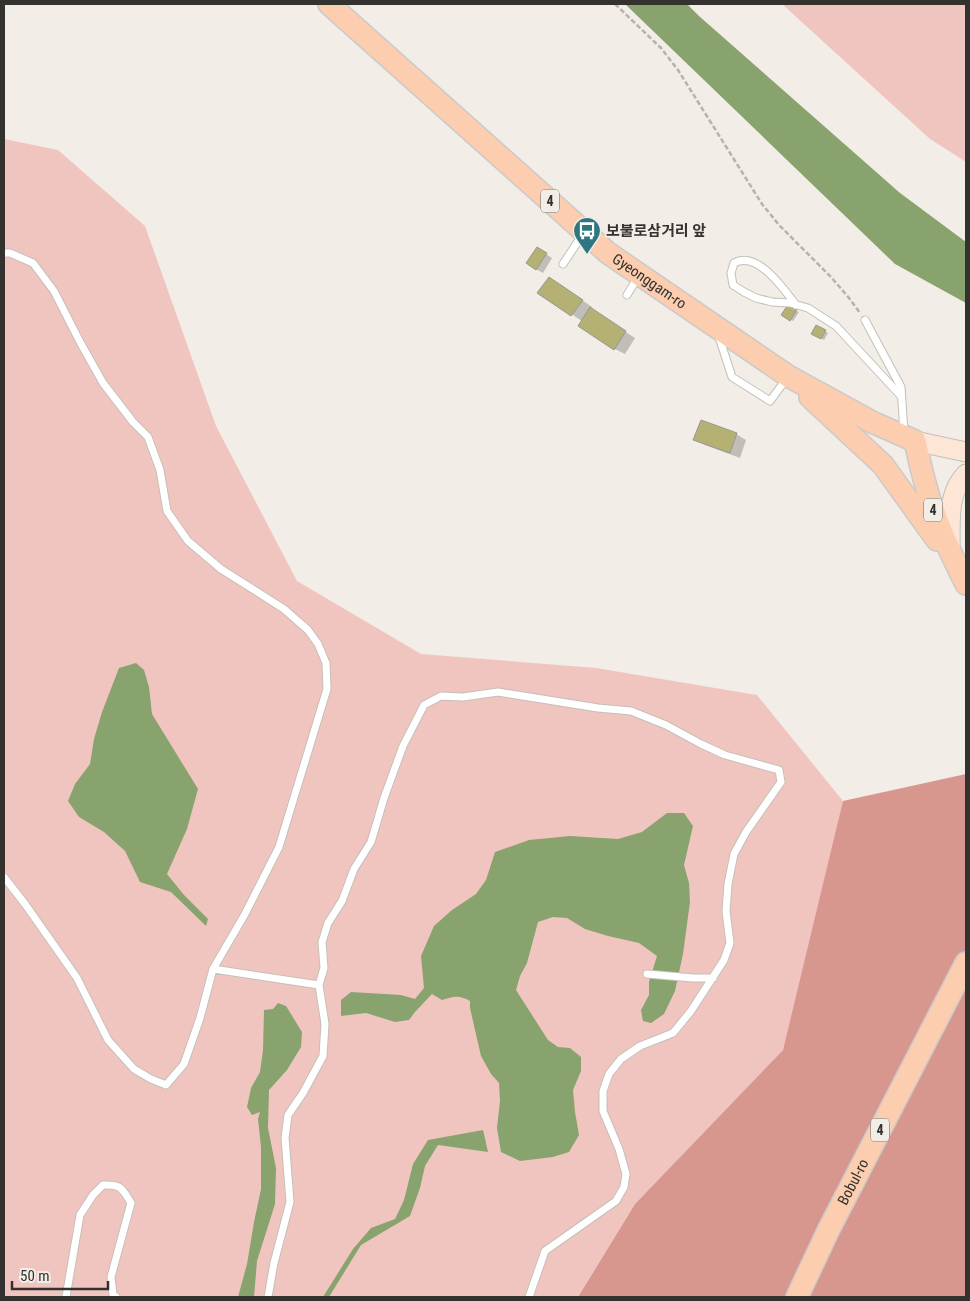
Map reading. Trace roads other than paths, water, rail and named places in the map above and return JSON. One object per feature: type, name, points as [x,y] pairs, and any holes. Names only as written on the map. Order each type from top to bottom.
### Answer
[{"type":"main road","name":"Gyeonggam-ro","points":[[329,4],[608,253],[788,376],[872,422],[909,438]]},
{"type":"main road","points":[[788,376],[883,465],[964,580]]},
{"type":"main road","name":"4","points":[[909,438],[924,478],[933,510],[964,580]]},
{"type":"main road","name":"Bobul-ro","points":[[798,1297],[804,1280],[829,1229],[966,963]]},
{"type":"street","name":"Gyeonggam-ro","points":[[909,438],[966,452]]},
{"type":"street","points":[[950,550],[951,500],[966,474]]},
{"type":"lane","points":[[563,264],[584,232]]},
{"type":"lane","points":[[4,253],[10,253],[33,262],[54,291],[103,383],[133,422],[148,437],[160,470],[166,511],[188,541],[221,569],[284,609],[308,630],[318,644],[326,663],[327,689],[280,848],[213,969],[200,1018],[184,1064],[166,1085],[134,1069],[108,1040],[77,978],[25,904],[4,878]]},
{"type":"lane","points":[[796,305],[758,264],[748,260],[734,262],[731,273],[733,285],[756,298],[808,308],[836,326],[901,396]]},
{"type":"lane","points":[[627,295],[640,275]]},
{"type":"lane","points":[[865,320],[901,387],[909,438]]},
{"type":"lane","points":[[716,327],[732,377],[770,402],[788,376]]},
{"type":"lane","points":[[268,1297],[274,1263],[290,1202],[285,1138],[288,1115],[303,1093],[323,1056],[325,1024],[319,985],[324,968],[322,942],[328,923],[342,901],[354,869],[371,842],[384,798],[403,746],[424,705],[441,696],[463,697],[498,692],[598,708],[631,711],[666,725],[725,755],[779,770],[781,782],[746,832],[734,854],[728,884],[726,911],[730,943],[724,960],[691,1011],[673,1033],[640,1046],[621,1059],[609,1074],[603,1091],[603,1111],[619,1149],[626,1174],[624,1187],[616,1201],[545,1251],[529,1297]]},
{"type":"lane","points":[[213,969],[319,985]]},
{"type":"lane","points":[[647,974],[713,978]]},
{"type":"lane","points":[[66,1297],[80,1215],[103,1185],[115,1184],[122,1188],[130,1203],[112,1277],[114,1295],[116,1297]]},
{"type":"place","name":"보불로삼거리 앞","points":[[587,255]]}]
